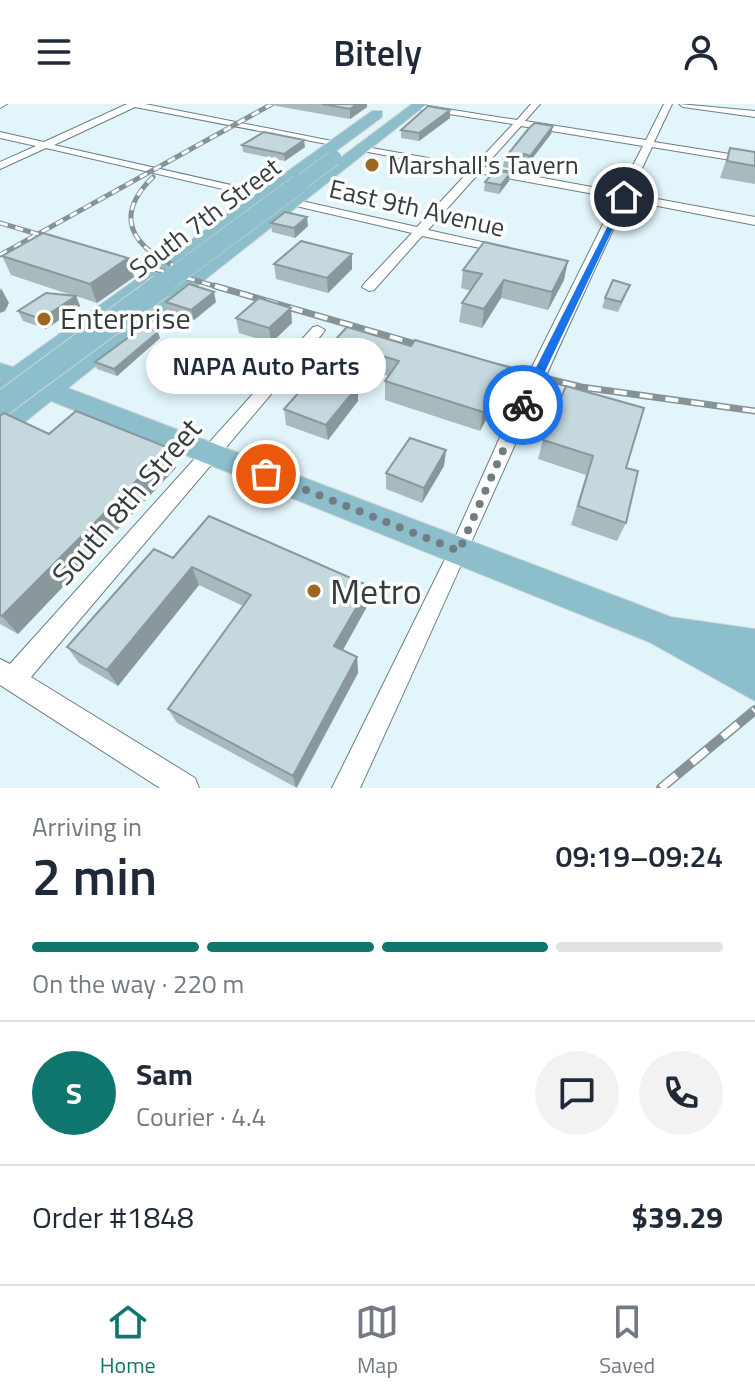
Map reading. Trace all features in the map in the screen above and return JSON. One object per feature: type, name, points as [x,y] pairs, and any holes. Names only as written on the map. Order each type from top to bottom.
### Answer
[{"type":"main road","points":[[0,427],[19,382],[264,196],[335,150],[390,104]]},
{"type":"main road","points":[[19,382],[292,202],[414,105]]},
{"type":"main road","name":"South 7th Street","points":[[0,405],[335,150],[414,105]]},
{"type":"main road","points":[[19,382],[211,452],[662,630],[755,682]]},
{"type":"main road","points":[[662,630],[739,640],[755,646]]},
{"type":"street","points":[[0,166],[133,104],[335,150]]},
{"type":"street","points":[[369,287],[536,104]]},
{"type":"street","points":[[346,788],[459,551],[582,268],[624,197],[668,104]]},
{"type":"street","points":[[683,104],[755,114]]},
{"type":"street","points":[[414,105],[755,161]]},
{"type":"street","name":"East 9th Avenue","points":[[0,135],[517,254]]},
{"type":"street","points":[[363,148],[755,221]]},
{"type":"street","name":"South 8th Street","points":[[7,675],[318,330]]},
{"type":"street","points":[[7,675],[185,788]]},
{"type":"building","points":[[322,104],[357,104],[350,109]]},
{"type":"building","points":[[428,106],[450,110],[419,133],[401,130]]},
{"type":"building","points":[[535,123],[553,126],[530,156],[524,154],[518,161],[504,159],[530,127]]},
{"type":"building","points":[[264,132],[304,140],[284,154],[242,145]]},
{"type":"building","points":[[730,148],[755,152],[755,166],[727,161]]},
{"type":"building","points":[[495,170],[510,173],[501,185],[485,182]]},
{"type":"building","points":[[285,212],[307,217],[294,228],[271,223]]},
{"type":"building","points":[[43,233],[128,258],[90,284],[2,256]]},
{"type":"building","points":[[301,241],[352,254],[327,278],[274,264]]},
{"type":"building","points":[[484,242],[568,261],[552,292],[504,280],[484,309],[462,303],[482,274],[463,270]]},
{"type":"building","points":[[613,280],[630,285],[621,302],[605,298]]},
{"type":"building","points":[[189,284],[214,292],[191,310],[166,302]]},
{"type":"building","points":[[46,293],[76,296],[41,319],[18,311]]},
{"type":"building","points":[[259,298],[291,308],[269,328],[236,318]]},
{"type":"building","points":[[144,326],[158,332],[114,369],[95,362]]},
{"type":"building","points":[[347,327],[411,346],[415,340],[508,367],[483,412],[385,381],[399,361],[334,341]]},
{"type":"building","points":[[317,372],[358,386],[326,425],[284,409]]},
{"type":"building","points":[[566,386],[644,408],[626,468],[638,471],[626,523],[578,506],[593,456],[543,440]]},
{"type":"building","points":[[76,411],[169,448],[2,616],[0,416],[4,413],[49,434]]},
{"type":"building","points":[[410,438],[446,450],[424,488],[386,473]]},
{"type":"building","points":[[209,516],[369,586],[334,646],[357,657],[293,776],[168,709],[251,595],[192,567],[107,670],[67,647],[154,549],[173,558]]},
{"type":"railway","points":[[38,234],[272,104]]},
{"type":"railway","points":[[153,177],[134,204],[132,228],[147,249],[175,266]]},
{"type":"railway","points":[[0,223],[38,234]]},
{"type":"railway","points":[[0,255],[38,234]]},
{"type":"railway","points":[[38,234],[61,241]]},
{"type":"railway","points":[[110,256],[215,286]]},
{"type":"railway","points":[[215,286],[222,288]]},
{"type":"railway","points":[[215,286],[433,349]]},
{"type":"railway","points":[[487,364],[581,387],[755,411]]},
{"type":"railway","points":[[661,788],[755,710]]},
{"type":"way so far","points":[[266,474],[459,551],[523,405]]},
{"type":"place","name":"Marshall's Tavern","points":[[372,165]]},
{"type":"place","name":"Enterprise","points":[[44,319]]},
{"type":"place","name":"NAPA Auto Parts","points":[[266,474]]},
{"type":"place","name":"Metro","points":[[314,591]]},
{"type":"route","points":[[523,405],[624,197]]}]
